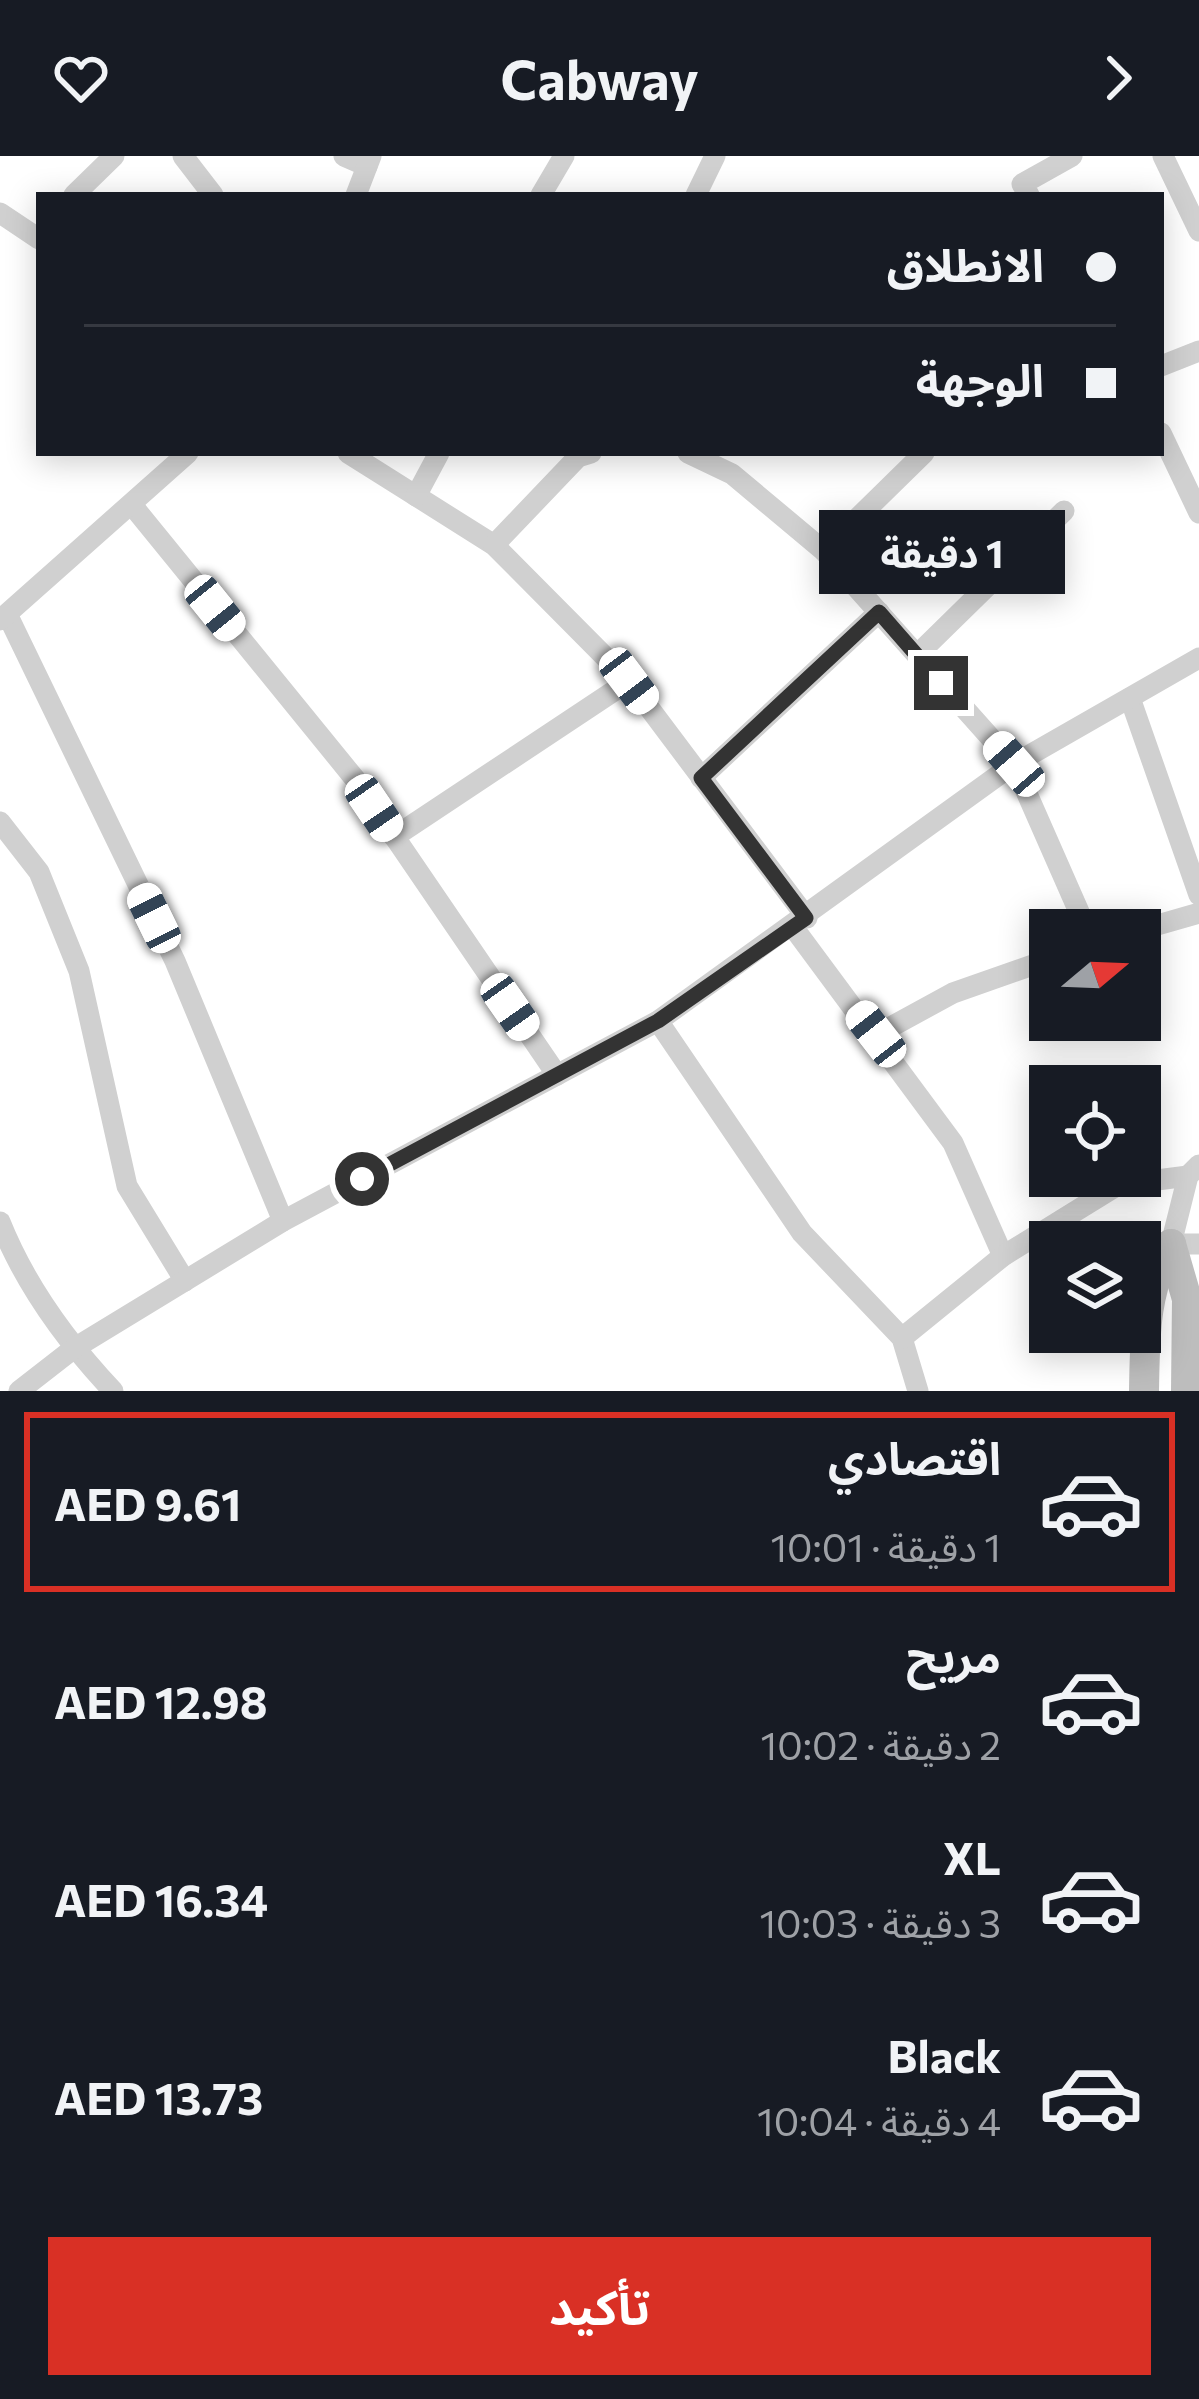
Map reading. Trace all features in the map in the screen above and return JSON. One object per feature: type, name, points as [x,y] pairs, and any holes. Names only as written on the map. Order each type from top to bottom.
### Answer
[{"type":"main road","points":[[1144,1391],[1146,1323],[1154,1272],[1185,1244]]},
{"type":"main road","points":[[1185,1244],[1186,1391]]},
{"type":"street","points":[[77,192],[114,156]]},
{"type":"street","points":[[183,156],[211,192]]},
{"type":"street","points":[[344,156],[369,161],[357,192]]},
{"type":"street","points":[[544,192],[564,156]]},
{"type":"street","points":[[697,192],[715,156]]},
{"type":"street","points":[[1027,192],[1022,184],[1072,156]]},
{"type":"street","points":[[1163,156],[1199,231]]},
{"type":"street","points":[[0,213],[36,233]]},
{"type":"street","points":[[1164,366],[1199,350]]},
{"type":"street","points":[[1164,439],[1199,513]]},
{"type":"street","points":[[185,456],[4,618],[175,962],[283,1221]]},
{"type":"street","points":[[353,456],[494,544],[629,681],[953,1143],[1003,1256]]},
{"type":"street","points":[[416,496],[438,456]]},
{"type":"street","points":[[494,544],[581,456]]},
{"type":"street","points":[[694,456],[731,474],[824,550],[1014,764],[1078,909]]},
{"type":"street","points":[[824,550],[922,456]]},
{"type":"street","points":[[132,506],[355,779],[556,1076]]},
{"type":"street","points":[[917,656],[1064,511]]},
{"type":"street","points":[[701,778],[879,612]]},
{"type":"street","points":[[19,1391],[74,1349],[283,1221],[658,1021],[800,923],[1014,764],[1199,658]]},
{"type":"street","points":[[394,837],[629,681]]},
{"type":"street","points":[[1130,698],[1199,895]]},
{"type":"street","points":[[0,822],[39,872],[79,971],[127,1186],[185,1280]]},
{"type":"street","points":[[1161,924],[1199,913]]},
{"type":"street","points":[[876,1034],[953,993],[1029,966]]},
{"type":"street","points":[[658,1021],[802,1233],[902,1338],[919,1391]]},
{"type":"street","points":[[902,1338],[1003,1256],[1118,1185],[1194,1170],[1185,1244]]},
{"type":"street","points":[[0,1222],[16,1264],[74,1349],[113,1391]]},
{"type":"route","points":[[362,1179],[658,1021],[806,918],[701,778],[879,612],[941,683]]}]
